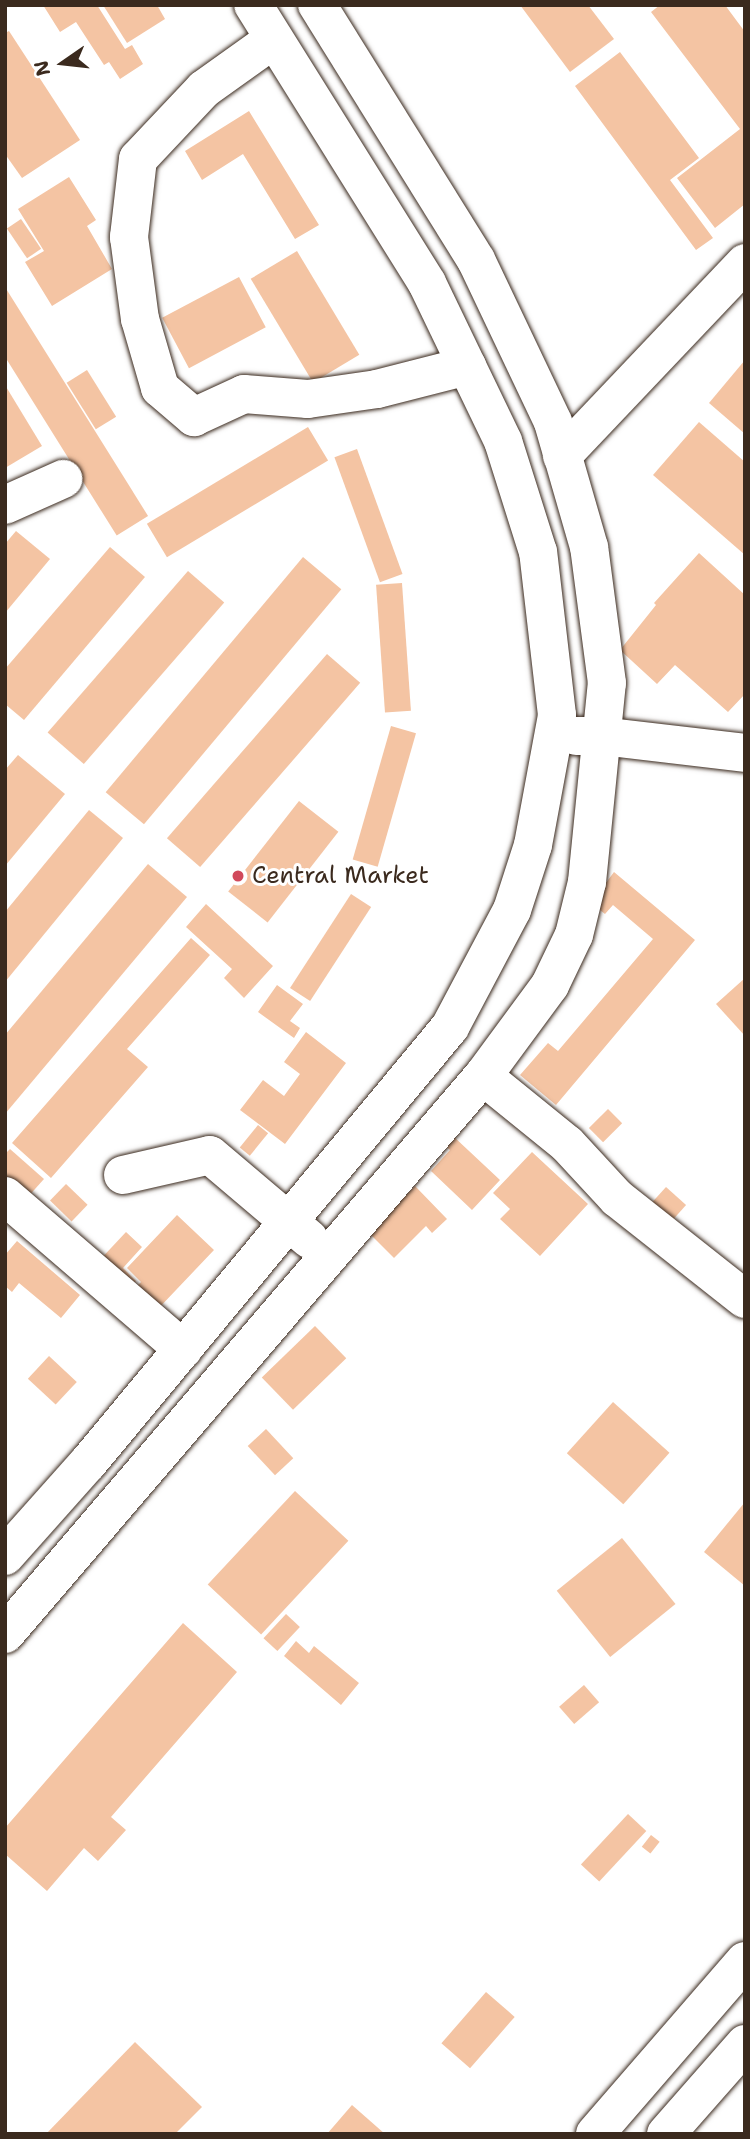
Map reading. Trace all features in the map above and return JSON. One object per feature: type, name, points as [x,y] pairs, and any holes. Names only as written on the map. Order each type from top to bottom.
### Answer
[{"type":"street","points":[[5,1556],[88,1463],[450,1027],[484,968],[512,911],[533,845],[557,715],[538,552],[503,442],[427,283],[253,5]]},
{"type":"street","points":[[5,1634],[483,1076],[550,985],[574,935],[587,882],[607,684],[591,561],[553,422],[476,260],[317,5]]},
{"type":"street","points":[[274,39],[204,89],[138,159],[129,237],[141,319],[160,388],[194,416],[244,394],[308,399],[377,389],[467,366]]},
{"type":"street","points":[[562,456],[745,263]]},
{"type":"street","points":[[5,505],[64,479]]},
{"type":"street","points":[[553,736],[601,736],[745,753]]},
{"type":"street","points":[[483,1076],[567,1144],[617,1198],[745,1299]]},
{"type":"street","points":[[123,1175],[210,1155],[329,1257]]},
{"type":"street","points":[[5,1196],[183,1349]]},
{"type":"street","points":[[88,1463],[126,1493]]},
{"type":"street","points":[[595,2134],[745,1961]]},
{"type":"street","points":[[666,2134],[745,2044]]},
{"type":"building","points":[[43,5],[97,5],[125,49],[132,45],[143,64],[120,79],[109,62],[104,65],[76,22],[60,32]]},
{"type":"building","points":[[103,5],[157,5],[165,19],[127,43]]},
{"type":"building","points":[[520,5],[588,5],[614,39],[570,72]]},
{"type":"building","points":[[660,5],[725,5],[745,32],[745,204],[715,228],[677,178],[740,129],[651,12]]},
{"type":"building","points":[[9,31],[80,140],[22,178],[5,154],[5,33]]},
{"type":"building","points":[[620,52],[699,158],[670,180],[713,238],[696,250],[575,86]]},
{"type":"building","points":[[249,111],[319,225],[295,239],[243,154],[202,180],[185,151]]},
{"type":"building","points":[[69,177],[96,220],[87,226],[112,269],[52,306],[25,262],[44,251],[18,209]]},
{"type":"building","points":[[21,219],[41,249],[27,258],[7,229]]},
{"type":"building","points":[[297,251],[359,355],[313,383],[251,279]]},
{"type":"building","points":[[239,277],[266,327],[189,368],[162,318]]},
{"type":"building","points":[[5,287],[148,516],[117,536],[5,357]]},
{"type":"building","points":[[745,360],[745,434],[709,403]]},
{"type":"building","points":[[87,370],[116,417],[96,429],[67,383]]},
{"type":"building","points":[[5,385],[42,446],[5,468]]},
{"type":"building","points":[[699,422],[745,462],[745,555],[653,475]]},
{"type":"building","points":[[308,427],[328,460],[167,557],[147,524]]},
{"type":"building","points":[[357,449],[402,574],[380,582],[334,457]]},
{"type":"building","points":[[16,531],[50,559],[5,613],[5,544]]},
{"type":"building","points":[[110,547],[145,577],[24,720],[5,704],[5,669]]},
{"type":"building","points":[[699,553],[745,595],[745,694],[728,712],[675,665],[657,684],[620,650],[656,605],[654,603]]},
{"type":"building","points":[[303,557],[341,589],[144,824],[106,792]]},
{"type":"building","points":[[188,571],[224,602],[84,764],[48,733]]},
{"type":"building","points":[[402,583],[411,711],[385,713],[376,585]]},
{"type":"building","points":[[327,654],[360,683],[200,867],[167,838]]},
{"type":"building","points":[[391,726],[416,733],[378,867],[353,860]]},
{"type":"building","points":[[18,755],[65,794],[5,866],[5,770]]},
{"type":"building","points":[[299,801],[338,832],[268,922],[228,892]]},
{"type":"building","points":[[89,810],[123,838],[5,982],[5,912]]},
{"type":"building","points":[[148,864],[187,897],[5,1114],[5,1035]]},
{"type":"building","points":[[614,872],[695,940],[556,1105],[520,1075],[548,1043],[558,1051],[653,939],[613,905],[605,914],[591,903]]},
{"type":"building","points":[[351,894],[371,907],[310,1001],[290,988]]},
{"type":"building","points":[[206,904],[273,966],[244,998],[224,978],[232,969],[186,927]]},
{"type":"building","points":[[191,938],[210,955],[127,1049],[148,1067],[51,1178],[12,1143]]},
{"type":"building","points":[[745,978],[745,1036],[716,1004]]},
{"type":"building","points":[[277,985],[303,1004],[290,1021],[300,1028],[294,1038],[258,1012]]},
{"type":"building","points":[[306,1032],[346,1063],[285,1144],[240,1110],[263,1080],[284,1096],[300,1074],[284,1062]]},
{"type":"building","points":[[608,1109],[622,1123],[603,1142],[589,1128]]},
{"type":"building","points":[[258,1125],[268,1133],[250,1156],[240,1148]]},
{"type":"building","points":[[453,1136],[500,1180],[472,1210],[431,1171],[450,1150],[444,1145]]},
{"type":"building","points":[[10,1149],[44,1179],[26,1199],[5,1181],[5,1154]]},
{"type":"building","points":[[532,1152],[588,1204],[540,1256],[500,1219],[510,1209],[493,1193]]},
{"type":"building","points":[[66,1184],[88,1205],[72,1221],[50,1201]]},
{"type":"building","points":[[415,1186],[447,1219],[432,1233],[426,1226],[394,1258],[369,1233]]},
{"type":"building","points":[[666,1187],[686,1205],[668,1225],[648,1207]]},
{"type":"building","points":[[177,1215],[214,1250],[157,1310],[135,1288],[141,1282],[127,1268]]},
{"type":"building","points":[[126,1232],[142,1247],[123,1268],[136,1281],[126,1292],[96,1264]]},
{"type":"building","points":[[17,1241],[80,1295],[61,1318],[19,1283],[12,1292],[5,1286],[5,1255]]},
{"type":"building","points":[[315,1326],[346,1358],[293,1410],[262,1377]]},
{"type":"building","points":[[49,1356],[77,1382],[56,1405],[28,1379]]},
{"type":"building","points":[[613,1402],[669,1453],[623,1504],[567,1453]]},
{"type":"building","points":[[266,1429],[293,1458],[275,1475],[248,1446]]},
{"type":"building","points":[[295,1491],[348,1541],[261,1634],[208,1585]]},
{"type":"building","points":[[745,1502],[745,1586],[704,1552]]},
{"type":"building","points":[[622,1538],[675,1604],[610,1657],[557,1591]]},
{"type":"building","points":[[286,1614],[300,1627],[277,1651],[263,1638]]},
{"type":"building","points":[[183,1623],[237,1672],[111,1817],[126,1830],[98,1861],[84,1848],[47,1891],[5,1854],[5,1828]]},
{"type":"building","points":[[296,1641],[309,1653],[314,1646],[359,1683],[341,1705],[284,1656]]},
{"type":"building","points":[[584,1685],[599,1702],[574,1724],[559,1707]]},
{"type":"building","points":[[628,1814],[646,1831],[599,1882],[581,1864]]},
{"type":"building","points":[[651,1835],[660,1842],[650,1854],[642,1847]]},
{"type":"building","points":[[486,1992],[515,2017],[470,2068],[441,2043]]},
{"type":"building","points":[[135,2042],[202,2107],[175,2134],[46,2134]]},
{"type":"building","points":[[352,2105],[385,2134],[327,2134]]},
{"type":"place","name":"Central Market","points":[[238,876]]}]
